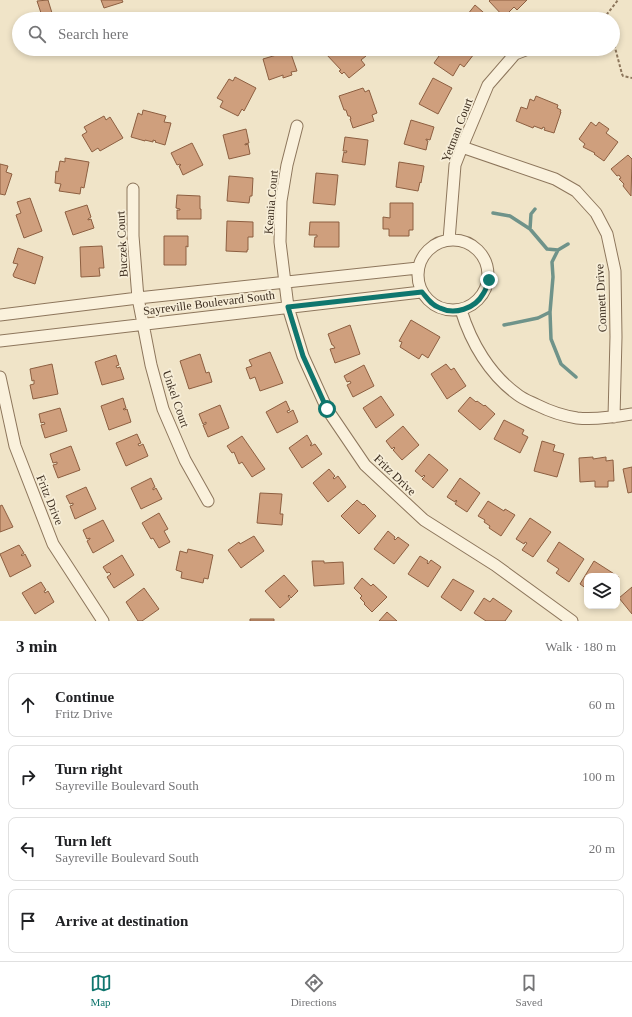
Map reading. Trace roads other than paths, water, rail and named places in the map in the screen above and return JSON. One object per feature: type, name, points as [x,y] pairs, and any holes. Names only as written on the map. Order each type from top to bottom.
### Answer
[{"type":"street","name":"Yetman Court","points":[[449,240],[455,165],[488,85],[513,56]]},
{"type":"street","name":"Keania Court","points":[[284,282],[280,242],[281,201],[287,166],[297,126]]},
{"type":"street","name":"Connett Drive","points":[[462,147],[555,179],[576,192],[596,214],[607,234],[614,271],[616,336],[614,417]]},
{"type":"street","name":"Buczek Court","points":[[134,189],[132,236],[138,298]]},
{"type":"street","points":[[449,240],[463,241],[476,248],[486,260],[488,269],[489,280],[483,296],[472,306],[461,310],[448,311],[438,308],[429,302],[422,292],[418,280],[418,268],[421,260],[428,250],[436,244],[449,240]]},
{"type":"street","name":"Sayreville Boulevard South","points":[[0,315],[138,298],[418,268]]},
{"type":"street","name":"Fritz Drive","points":[[284,282],[288,307],[303,356],[327,409],[365,465],[424,520],[495,565],[572,621]]},
{"type":"street","name":"Sayreville Boulevard South","points":[[0,341],[422,292]]},
{"type":"street","name":"Unkel Court","points":[[138,298],[151,365],[163,409],[185,460],[208,500]]},
{"type":"street","points":[[461,310],[466,326],[484,360],[500,380],[519,396],[549,411],[577,418],[614,417],[632,414]]},
{"type":"street","name":"Fritz Drive","points":[[0,377],[15,446],[53,544],[103,621]]},
{"type":"waterway","points":[[530,229],[531,214],[535,209]]},
{"type":"waterway","points":[[493,213],[510,216],[530,229],[547,249],[558,250],[568,244]]},
{"type":"waterway","points":[[504,325],[538,318],[550,312],[553,277],[552,262],[558,250]]},
{"type":"waterway","points":[[550,312],[551,339],[561,364],[576,377]]}]
